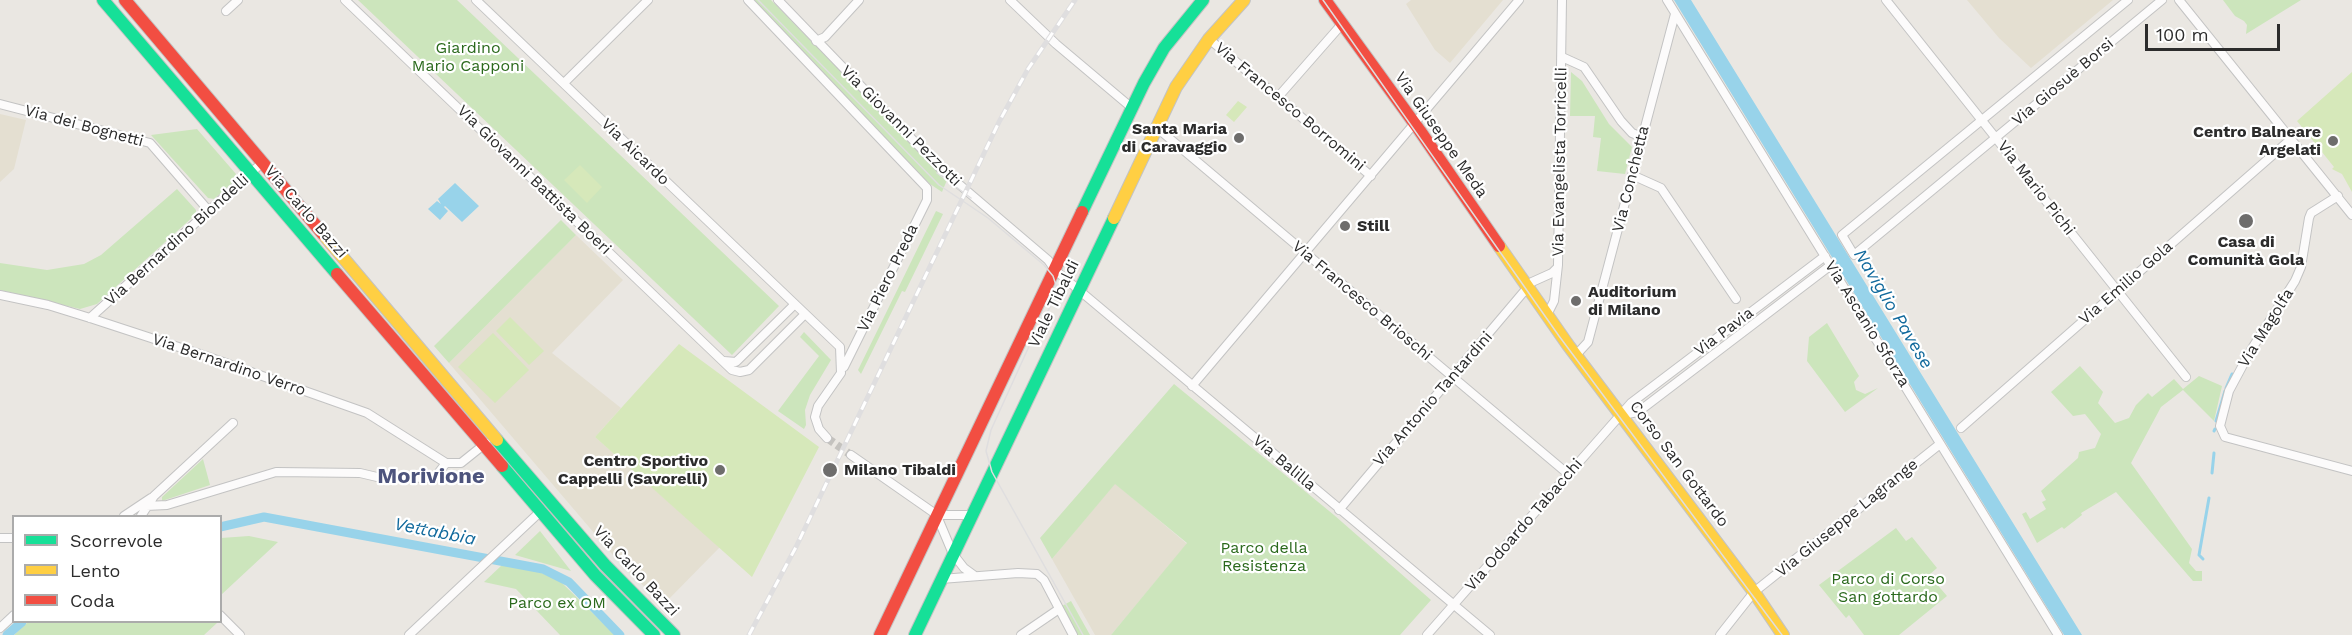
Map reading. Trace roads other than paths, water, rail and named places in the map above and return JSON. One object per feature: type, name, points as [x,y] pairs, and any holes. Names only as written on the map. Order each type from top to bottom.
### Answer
[{"type":"main road","name":"Via Carlo Bazzi","points":[[103,0],[250,174],[489,440]]},
{"type":"main road","name":"Via Carlo Bazzi","points":[[125,0],[263,162],[546,507],[595,575],[654,635]]},
{"type":"main road","name":"Viale Tibaldi","points":[[880,635],[1132,108],[1164,48],[1203,0]]},
{"type":"main road","name":"Viale Tibaldi","points":[[915,635],[1176,87],[1209,39],[1244,0]]},
{"type":"main road","name":"Via Giuseppe Meda","points":[[1325,0],[1546,315]]},
{"type":"main road","name":"Corso San Gottardo","points":[[1546,315],[1784,635]]},
{"type":"main road","name":"Via Carlo Bazzi","points":[[546,507],[674,635]]},
{"type":"street","points":[[226,11],[238,0]]},
{"type":"street","name":"Via Giovanni Battista Boeri","points":[[345,0],[723,361]]},
{"type":"street","name":"Via Aicardo","points":[[476,0],[840,347]]},
{"type":"street","points":[[564,83],[648,0]]},
{"type":"street","name":"Via Giovanni Pezzotti","points":[[748,0],[924,183]]},
{"type":"street","name":"Via Giovanni Pezzotti","points":[[778,0],[940,168],[1048,260],[1055,270],[1079,290]]},
{"type":"street","points":[[816,41],[825,37],[859,0]]},
{"type":"street","points":[[1010,0],[1056,44],[1132,108]]},
{"type":"street","points":[[1192,386],[1519,0]]},
{"type":"street","name":"Via Evangelista Torricelli","points":[[1546,315],[1554,301],[1557,268],[1562,0]]},
{"type":"street","points":[[1667,0],[1675,14]]},
{"type":"street","name":"Via Mario Pichi","points":[[1886,0],[2186,377]]},
{"type":"street","name":"Via Giosuè Borsi","points":[[2128,0],[1842,235],[1854,255],[2162,0]]},
{"type":"street","points":[[2179,0],[2352,214]]},
{"type":"street","name":"Via Conchetta","points":[[1576,355],[1588,342],[1675,14]]},
{"type":"street","name":"Via Ascanio Sforza","points":[[1675,14],[2058,635]]},
{"type":"street","points":[[1278,97],[1342,24]]},
{"type":"street","name":"Via Francesco Borromini","points":[[1209,39],[1371,176]]},
{"type":"street","name":"Via Evangelista Torricelli","points":[[1562,57],[1584,67],[1621,121],[1632,133],[1642,137]]},
{"type":"street","name":"Via dei Bognetti","points":[[0,104],[150,143],[209,211]]},
{"type":"street","name":"Via Francesco Brioschi","points":[[1156,127],[1568,474]]},
{"type":"street","name":"Via Emilio Gola","points":[[1960,428],[2291,139]]},
{"type":"street","name":"Via Bernardino Biondelli","points":[[90,318],[263,162]]},
{"type":"street","points":[[1632,176],[1661,188],[1736,299]]},
{"type":"street","name":"Via Piero Preda","points":[[827,438],[819,429],[816,417],[818,405],[841,373],[927,200],[927,188],[924,183]]},
{"type":"street","name":"Via Magolfa","points":[[2338,196],[2312,213],[2309,218],[2301,267],[2289,293],[2251,350],[2229,391],[2220,426],[2225,437],[2352,471]]},
{"type":"street","name":"Via Pavia","points":[[1622,415],[1631,403],[1825,256]]},
{"type":"street","name":"Via Pavia","points":[[1622,415],[1638,412],[1831,265]]},
{"type":"street","name":"Via Antonio Tantardini","points":[[1340,510],[1451,375],[1532,282],[1552,273],[1557,268]]},
{"type":"street","points":[[1791,282],[1797,291]]},
{"type":"street","name":"Via Balilla","points":[[1079,290],[1490,635]]},
{"type":"street","name":"Via Bernardino Verro","points":[[0,294],[90,318],[367,413],[446,463]]},
{"type":"street","points":[[723,361],[736,362],[795,304]]},
{"type":"street","points":[[723,361],[732,370],[740,372],[749,370],[805,314]]},
{"type":"street","points":[[841,373],[840,347],[849,345],[858,338]]},
{"type":"street","points":[[1657,383],[1664,392]]},
{"type":"street","name":"Via Odoardo Tabacchi","points":[[1427,635],[1622,415]]},
{"type":"street","points":[[134,515],[233,423]]},
{"type":"street","points":[[146,506],[167,505],[276,472],[360,473],[377,477],[428,478],[436,476],[446,463],[451,465],[461,463],[489,440]]},
{"type":"street","name":"Via Giuseppe Lagrange","points":[[1720,635],[1754,592],[1940,444]]},
{"type":"street","points":[[852,455],[936,515],[953,554],[964,568],[975,576]]},
{"type":"street","points":[[134,515],[142,502],[154,496]]},
{"type":"street","points":[[409,635],[546,507]]},
{"type":"street","points":[[936,515],[972,515]]},
{"type":"street","points":[[941,579],[1038,574],[1044,580],[1073,635]]},
{"type":"street","points":[[1021,635],[1059,609]]},
{"type":"street","points":[[0,627],[12,617]]},
{"type":"street","points":[[222,617],[240,635]]},
{"type":"water","points":[[1674,0],[1691,0],[2082,635],[2064,635]]},
{"type":"water","points":[[455,183],[479,206],[462,222],[445,206],[448,211],[440,220],[428,209],[437,201],[441,204],[438,199]]},
{"type":"waterway","points":[[2226,388],[2232,374]]},
{"type":"waterway","points":[[2216,421],[2225,391]]},
{"type":"waterway","points":[[2212,473],[2214,453]]},
{"type":"waterway","points":[[2203,559],[2199,555],[2209,498]]},
{"type":"waterway","name":"Vettabbia","points":[[222,527],[264,517],[543,569],[569,582],[620,635]]},
{"type":"waterway","name":"Vettabbia","points":[[7,635],[21,623]]},
{"type":"tunnel","points":[[827,438],[851,455]]},
{"type":"tram line","points":[[758,0],[939,185],[988,218],[1044,265],[1053,276],[1056,285],[1055,298],[1031,342],[991,430],[986,451],[992,472],[1083,635]]},
{"type":"tram line","points":[[1323,0],[1559,336],[1782,635]]},
{"type":"tram line","points":[[937,173],[971,198]]},
{"type":"railway","points":[[749,635],[796,547],[999,122],[1028,69],[1075,0]]},
{"type":"place","name":"Santa Maria di Caravaggio","points":[[1239,138]]},
{"type":"place","name":"Centro Balneare Argelati","points":[[2333,141]]},
{"type":"place","name":"Casa di Comunità Gola","points":[[2246,221]]},
{"type":"place","name":"Still","points":[[1345,226]]},
{"type":"place","name":"Auditorium di Milano","points":[[1576,301]]},
{"type":"place","name":"Centro Sportivo Cappelli (Savorelli)","points":[[720,470]]},
{"type":"place","name":"Milano Tibaldi","points":[[830,470]]},
{"type":"district","name":"Morivione","points":[[431,477]]},
{"type":"park label","name":"Giardino Mario Capponi","points":[[468,57]]},
{"type":"park label","name":"Parco della Resistenza","points":[[1264,557]]},
{"type":"park label","name":"Parco di Corso San gottardo","points":[[1888,588]]},
{"type":"park label","name":"Parco ex OM","points":[[557,603]]},
{"type":"water label","name":"Naviglio Pavese","points":[[1893,309]]}]
